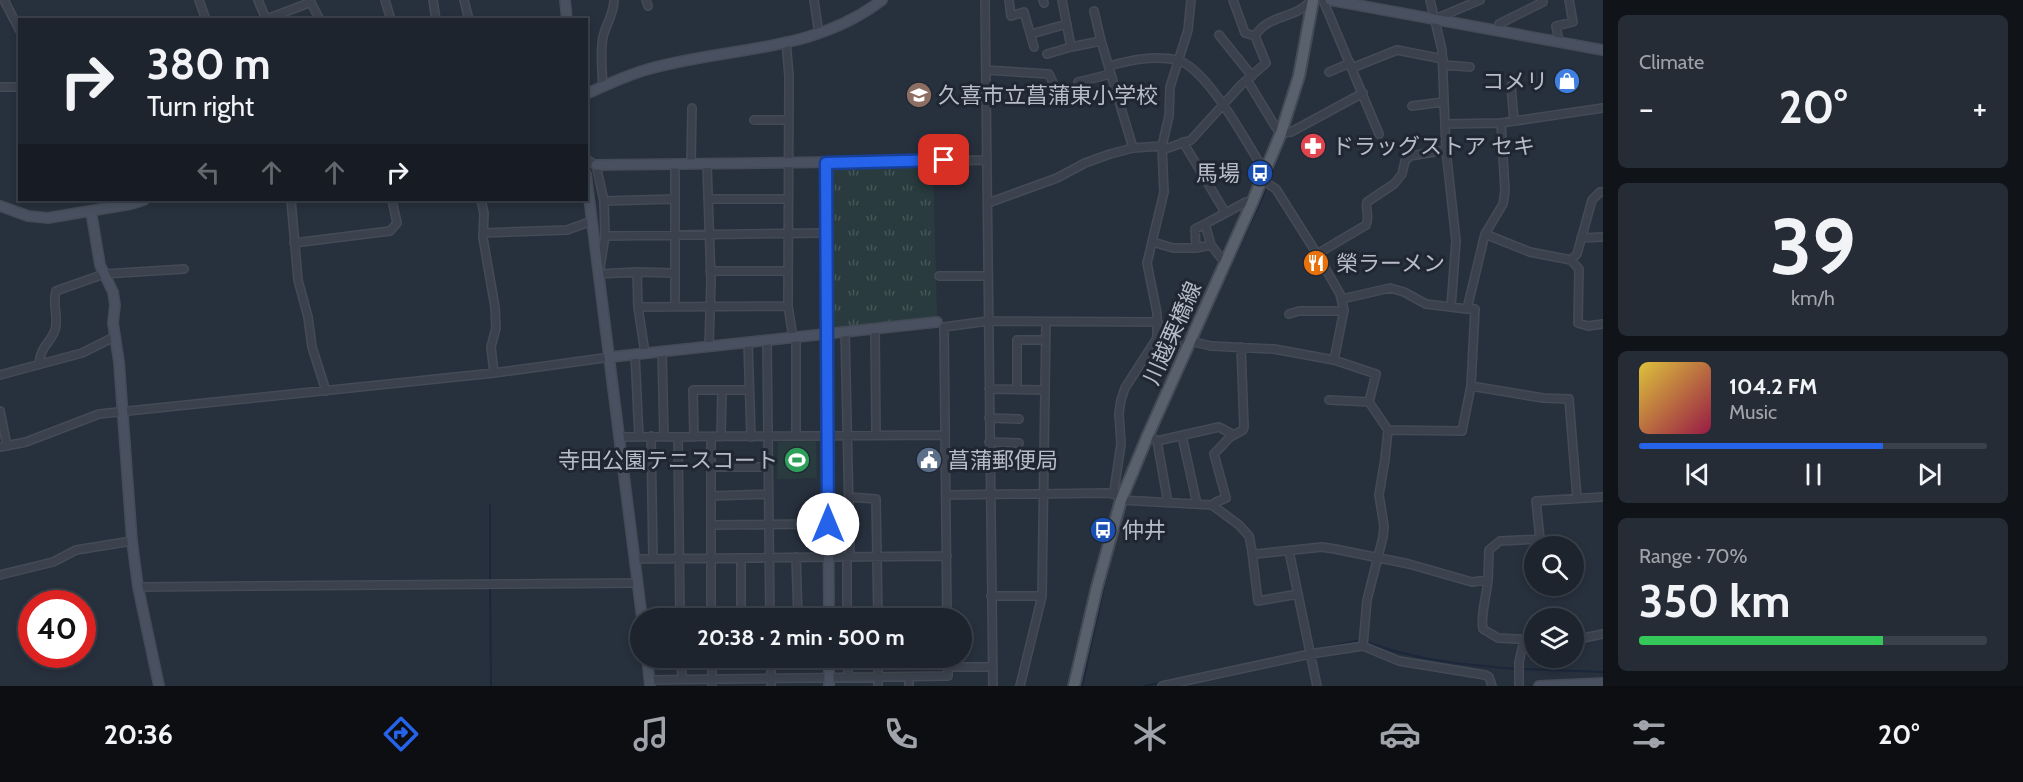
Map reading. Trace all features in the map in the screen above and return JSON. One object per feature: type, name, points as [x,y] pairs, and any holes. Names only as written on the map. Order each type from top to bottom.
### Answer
[{"type":"main road","name":"川越栗橋線","points":[[1074,686],[1119,498],[1152,438],[1190,341],[1281,133],[1299,76],[1312,0]]},
{"type":"street","points":[[4,0],[18,27]]},
{"type":"street","points":[[199,0],[205,18]]},
{"type":"street","points":[[258,0],[265,18]]},
{"type":"street","points":[[267,18],[310,0],[320,18]]},
{"type":"street","points":[[385,0],[390,18]]},
{"type":"street","points":[[433,0],[436,18]]},
{"type":"street","points":[[464,0],[468,18]]},
{"type":"street","points":[[565,0],[567,18]]},
{"type":"street","points":[[603,87],[602,40],[613,12],[614,0]]},
{"type":"street","points":[[814,0],[819,34]]},
{"type":"street","points":[[588,93],[641,71],[819,34],[850,22],[882,0]]},
{"type":"street","points":[[985,0],[993,686]]},
{"type":"street","points":[[1009,0],[1011,16],[1024,12],[1034,47]]},
{"type":"street","points":[[1062,0],[1071,46]]},
{"type":"street","points":[[1119,498],[1114,491],[1121,444],[1119,413],[1121,400],[1125,388],[1157,338],[1158,322],[1147,263],[1164,192],[1162,148],[1169,116],[1170,87],[1188,30],[1191,0]]},
{"type":"street","points":[[988,203],[1057,178],[1085,163],[1110,154],[1133,148],[1162,148],[1191,140],[1266,63],[1254,36],[1245,33],[1233,0]]},
{"type":"street","points":[[1254,36],[1271,20],[1305,9],[1312,0]]},
{"type":"street","points":[[1323,0],[1379,134]]},
{"type":"street","points":[[1330,0],[1354,2],[1603,50]]},
{"type":"street","points":[[1430,0],[1442,50],[1446,150],[1456,241],[1451,307]]},
{"type":"street","points":[[1434,19],[1479,0]]},
{"type":"street","points":[[1559,41],[1556,26],[1573,22],[1569,0]]},
{"type":"street","points":[[1497,30],[1499,24],[1543,2]]},
{"type":"street","points":[[1094,11],[1133,148]]},
{"type":"street","points":[[1031,34],[1067,24]]},
{"type":"street","points":[[1219,35],[1250,78],[1281,133],[1291,132],[1363,93]]},
{"type":"street","points":[[786,41],[789,76],[787,271],[788,306],[796,343],[796,436]]},
{"type":"street","points":[[1047,54],[1071,46],[1101,41]]},
{"type":"street","points":[[1329,72],[1397,50],[1470,67]]},
{"type":"street","points":[[1109,66],[1143,57],[1178,60],[1194,70],[1224,106],[1262,167],[1264,175],[1276,189],[1317,254],[1342,299],[1343,311],[1334,360]]},
{"type":"street","points":[[986,70],[1049,74],[1059,96]]},
{"type":"street","points":[[1078,82],[1111,74]]},
{"type":"street","points":[[1511,86],[1514,121]]},
{"type":"street","points":[[0,87],[18,87]]},
{"type":"street","points":[[1412,106],[1443,102]]},
{"type":"street","points":[[691,164],[692,108]]},
{"type":"street","points":[[1446,124],[1501,123],[1603,108]]},
{"type":"street","points":[[754,120],[789,120]]},
{"type":"street","points":[[1467,309],[1485,234],[1503,204],[1505,191],[1501,123]]},
{"type":"street","points":[[1184,142],[1225,212]]},
{"type":"street","points":[[1317,254],[1366,225],[1368,221],[1367,201],[1394,184],[1401,174],[1405,161],[1410,156],[1446,150]]},
{"type":"street","points":[[588,160],[597,165],[987,160]]},
{"type":"street","points":[[829,608],[825,233],[830,162]]},
{"type":"street","points":[[675,164],[675,307]]},
{"type":"street","points":[[707,164],[710,271],[709,345]]},
{"type":"street","points":[[597,165],[604,201],[605,237],[599,274]]},
{"type":"street","points":[[588,190],[611,357],[641,608]]},
{"type":"street","points":[[1571,260],[1577,254],[1592,200],[1603,192]]},
{"type":"street","points":[[604,201],[675,199]]},
{"type":"street","points":[[708,199],[788,199]]},
{"type":"street","points":[[0,206],[37,218],[91,211],[139,201]]},
{"type":"street","points":[[291,201],[298,280],[308,316],[312,347],[326,391]]},
{"type":"street","points":[[294,243],[390,231],[397,223],[392,201]]},
{"type":"street","points":[[481,201],[484,213],[483,233],[495,308],[496,328],[491,347],[495,373]]},
{"type":"street","points":[[1196,248],[1195,229],[1246,202],[1252,203]]},
{"type":"street","points":[[91,211],[100,265],[113,292],[114,337],[119,362],[132,542],[138,587],[159,686]]},
{"type":"street","points":[[483,233],[567,230],[592,222]]},
{"type":"street","points":[[1205,224],[1211,245],[1225,263]]},
{"type":"street","points":[[605,237],[825,233]]},
{"type":"street","points":[[1485,234],[1530,252],[1571,260],[1579,269],[1578,323],[1588,326],[1603,324]]},
{"type":"street","points":[[1581,238],[1603,237]]},
{"type":"street","points":[[1153,243],[1173,248],[1196,248],[1211,245]]},
{"type":"street","points":[[39,364],[44,345],[56,329],[54,297],[56,291],[104,274],[184,269]]},
{"type":"street","points":[[710,271],[787,271]]},
{"type":"street","points":[[637,273],[640,353],[639,437]]},
{"type":"street","points":[[599,274],[675,273]]},
{"type":"street","points":[[939,276],[988,276]]},
{"type":"street","points":[[1342,299],[1390,288],[1404,292],[1426,304],[1475,309],[1471,386],[1462,431],[1388,430]]},
{"type":"street","points":[[638,307],[788,306]]},
{"type":"street","points":[[1289,314],[1299,310],[1343,311]]},
{"type":"street","points":[[948,608],[944,327],[988,321],[1158,322]]},
{"type":"street","points":[[0,411],[3,446],[26,442],[99,414],[495,373],[709,345],[937,322]]},
{"type":"street","points":[[1020,686],[1042,596],[1046,322]]},
{"type":"street","points":[[875,328],[876,435]]},
{"type":"street","points":[[845,331],[849,497],[848,608]]},
{"type":"street","points":[[0,375],[82,353],[114,337]]},
{"type":"street","points":[[1157,338],[1190,341],[1211,346],[1274,349],[1334,360],[1376,374],[1369,402],[1388,430],[1379,495],[1384,526],[1379,556],[1367,600],[1363,646]]},
{"type":"street","points":[[767,340],[770,608]]},
{"type":"street","points":[[1017,389],[1017,340],[1045,340]]},
{"type":"street","points":[[748,342],[751,437]]},
{"type":"street","points":[[1212,505],[1226,498],[1214,454],[1234,435],[1244,430],[1241,347]]},
{"type":"street","points":[[662,351],[663,437]]},
{"type":"street","points":[[1471,386],[1544,398],[1569,399],[1577,498]]},
{"type":"street","points":[[989,389],[1044,390]]},
{"type":"street","points":[[694,437],[693,390],[749,390]]},
{"type":"street","points":[[721,437],[722,390]]},
{"type":"street","points":[[1329,400],[1369,402]]},
{"type":"street","points":[[989,418],[1019,419]]},
{"type":"street","points":[[1168,503],[1152,438],[1182,436],[1219,427],[1234,435]]},
{"type":"street","points":[[621,437],[945,435]]},
{"type":"street","points":[[651,436],[653,559]]},
{"type":"street","points":[[1182,436],[1197,504]]},
{"type":"street","points":[[678,437],[680,608]]},
{"type":"street","points":[[711,438],[711,608]]},
{"type":"street","points":[[989,442],[1019,443]]},
{"type":"street","points":[[989,462],[1013,465]]},
{"type":"street","points":[[711,467],[768,467]]},
{"type":"street","points":[[946,495],[1108,493],[1119,498],[1212,505],[1239,525],[1249,536],[1258,601],[1298,594]]},
{"type":"street","points":[[711,496],[768,494]]},
{"type":"street","points":[[849,497],[876,499],[878,608]]},
{"type":"street","points":[[1519,686],[1519,662],[1524,640],[1498,638],[1483,629],[1481,621],[1487,597],[1489,550],[1500,541],[1540,539],[1536,501],[1603,497]]},
{"type":"street","points":[[711,525],[828,524]]},
{"type":"street","points":[[0,575],[53,562],[76,550],[104,544],[132,542]]},
{"type":"street","points":[[1252,551],[1256,554],[1322,547],[1379,556],[1472,582],[1488,580]]},
{"type":"street","points":[[1289,551],[1317,686]]},
{"type":"street","points":[[635,559],[947,556]]},
{"type":"street","points":[[796,557],[798,608]]},
{"type":"street","points":[[741,558],[741,608]]},
{"type":"street","points":[[138,587],[638,583]]},
{"type":"street","points":[[991,596],[1042,596]]},
{"type":"street","points":[[1584,638],[1603,634]]},
{"type":"street","points":[[1162,686],[1310,654],[1363,646],[1399,661],[1485,675],[1492,686]]},
{"type":"street","points":[[972,667],[992,667]]},
{"type":"street","points":[[648,668],[650,683],[771,682],[799,678],[830,682],[848,677],[948,676],[948,668]]},
{"type":"street","points":[[848,668],[848,677]]},
{"type":"street","points":[[878,668],[878,686]]},
{"type":"street","points":[[895,677],[895,686]]},
{"type":"street","points":[[909,677],[909,686]]},
{"type":"street","points":[[799,678],[799,686]]},
{"type":"street","points":[[1539,686],[1603,683]]},
{"type":"green space","points":[[933,163],[937,318],[828,330],[828,165]]},
{"type":"green space","name":"寺田公園テニスコート","points":[[816,441],[817,478],[777,479],[778,442]]},
{"type":"waterway","points":[[1305,69],[1309,48]]},
{"type":"waterway","points":[[1288,129],[1292,115]]},
{"type":"waterway","points":[[1197,338],[1263,196],[1286,135]]},
{"type":"waterway","points":[[1122,515],[1141,464]]},
{"type":"waterway","points":[[490,505],[490,581]]},
{"type":"waterway","points":[[1082,686],[1109,564]]},
{"type":"waterway","points":[[490,587],[491,686]]},
{"type":"waterway","points":[[1319,649],[1361,640]]},
{"type":"waterway","points":[[1366,642],[1422,657],[1516,669]]},
{"type":"waterway","points":[[1522,669],[1603,672]]},
{"type":"waterway","points":[[1144,686],[1199,675]]},
{"type":"place","name":"コメリ","points":[[1567,81]]},
{"type":"place","name":"久喜市立菖蒲東小学校","points":[[919,95]]},
{"type":"place","name":"ドラッグストア セキ","points":[[1313,146]]},
{"type":"place","name":"馬場","points":[[1260,173]]},
{"type":"place","name":"榮ラーメン","points":[[1316,263]]},
{"type":"place","name":"寺田公園テニスコート","points":[[797,460]]},
{"type":"place","name":"菖蒲郵便局","points":[[929,460]]},
{"type":"place","name":"仲井","points":[[1103,530]]},
{"type":"route","points":[[828,524],[826,163],[944,160]]}]
